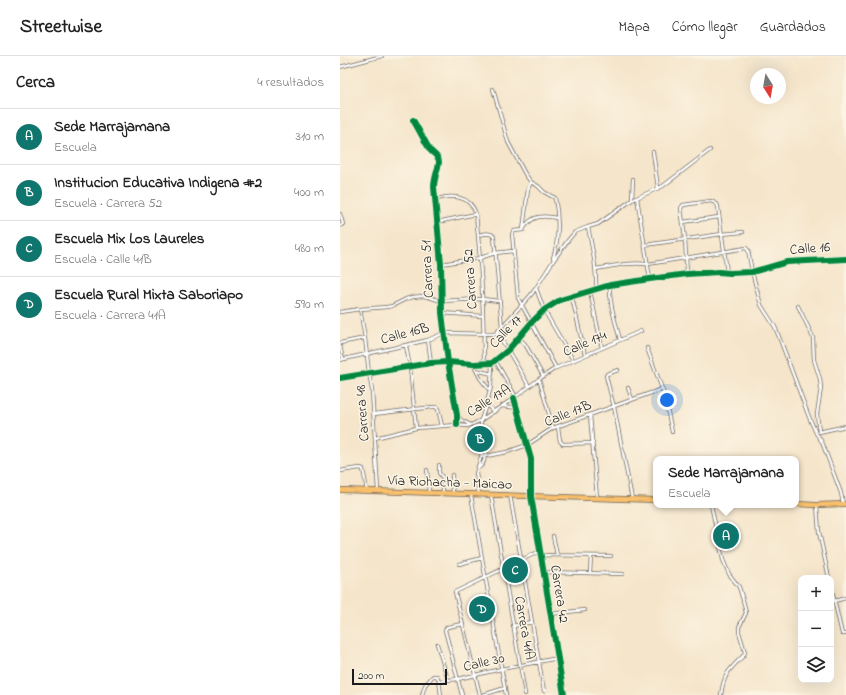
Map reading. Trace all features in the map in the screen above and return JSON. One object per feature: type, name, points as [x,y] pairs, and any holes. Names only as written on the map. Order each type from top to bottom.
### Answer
[{"type":"highway","name":"Vía Riohacha - Maicao","points":[[340,490],[653,500]]},
{"type":"highway","points":[[799,504],[845,504]]},
{"type":"street","points":[[340,67],[382,56]]},
{"type":"street","points":[[493,89],[508,142],[525,174],[531,182],[554,198],[557,209],[557,239],[553,261]]},
{"type":"street","name":"Carrera 51","points":[[413,120],[431,151],[438,157],[439,163],[434,183],[441,264],[441,300],[448,362],[458,415],[457,425]]},
{"type":"street","points":[[529,386],[508,350],[496,333],[536,288],[569,238],[575,232],[598,224],[632,200],[663,186],[710,150]]},
{"type":"street","points":[[653,152],[658,188]]},
{"type":"street","points":[[632,200],[633,179]]},
{"type":"street","points":[[523,230],[528,189],[531,182]]},
{"type":"street","points":[[435,200],[453,197],[463,199],[471,204],[476,214],[437,222]]},
{"type":"street","points":[[637,198],[650,279]]},
{"type":"street","points":[[687,274],[681,208],[682,206],[712,201],[717,204],[727,272]]},
{"type":"street","points":[[340,214],[343,224],[340,226]]},
{"type":"street","name":"Carrera 52","points":[[476,214],[480,258],[484,363]]},
{"type":"street","points":[[556,368],[518,298],[512,234],[523,230],[531,219],[545,216],[557,218]]},
{"type":"street","points":[[683,222],[719,217]]},
{"type":"street","points":[[588,227],[596,269],[596,289]]},
{"type":"street","points":[[645,245],[743,232]]},
{"type":"street","points":[[478,234],[492,234],[494,236],[502,327]]},
{"type":"street","points":[[596,269],[635,263],[648,264],[746,248],[748,250],[760,305],[778,334],[809,417],[818,432],[845,504]]},
{"type":"street","points":[[441,264],[513,251]]},
{"type":"street","name":"Calle 16","points":[[687,274],[752,272],[787,262],[846,259]]},
{"type":"street","name":"Calle 17","points":[[340,378],[369,372],[431,363],[492,363],[508,350],[544,310],[560,300],[610,285],[687,274]]},
{"type":"street","points":[[610,285],[609,292],[620,340]]},
{"type":"street","points":[[536,288],[544,310],[573,360]]},
{"type":"street","points":[[590,291],[602,348]]},
{"type":"street","points":[[340,312],[392,306],[413,296],[429,296],[441,300],[482,299],[499,301]]},
{"type":"street","points":[[572,297],[585,355]]},
{"type":"street","points":[[798,306],[813,338],[814,360],[820,379],[821,388],[818,414],[818,432]]},
{"type":"street","name":"Carrera 48","points":[[360,309],[372,390],[378,492]]},
{"type":"street","points":[[442,313],[483,316]]},
{"type":"street","name":"Calle 174","points":[[539,379],[556,368],[573,360],[641,331]]},
{"type":"street","name":"Calle 16B","points":[[342,359],[406,346],[428,340],[444,333],[496,333]]},
{"type":"street","points":[[342,359],[340,345],[365,338]]},
{"type":"street","points":[[519,338],[525,344],[543,376]]},
{"type":"street","points":[[428,340],[431,363]]},
{"type":"street","points":[[406,346],[410,367],[416,428]]},
{"type":"street","points":[[647,348],[662,389],[672,432]]},
{"type":"street","name":"Carrera 42","points":[[495,360],[515,397],[531,459],[531,496],[564,695]]},
{"type":"street","points":[[479,495],[476,477],[477,468],[482,466],[483,457],[486,451],[481,420],[490,391],[492,363]]},
{"type":"street","points":[[473,364],[490,391]]},
{"type":"street","points":[[476,370],[492,374]]},
{"type":"street","points":[[618,370],[607,374],[606,376],[614,407],[632,499]]},
{"type":"street","points":[[539,379],[553,428]]},
{"type":"street","name":"Calle 17A","points":[[375,438],[416,428],[471,425],[494,412],[539,379]]},
{"type":"street","points":[[628,388],[632,399]]},
{"type":"street","name":"Calle 17B","points":[[483,457],[507,452],[527,445],[553,428],[662,389]]},
{"type":"street","points":[[486,405],[494,412]]},
{"type":"street","points":[[502,406],[518,408]]},
{"type":"street","points":[[374,414],[436,407],[438,409],[442,426]]},
{"type":"street","points":[[458,415],[461,420],[471,425]]},
{"type":"street","points":[[590,415],[597,498]]},
{"type":"street","points":[[818,432],[846,426]]},
{"type":"street","points":[[558,427],[560,441],[563,444],[593,442]]},
{"type":"street","points":[[439,466],[440,473],[443,478],[443,494]]},
{"type":"street","points":[[340,471],[360,468],[363,469],[368,491]]},
{"type":"street","points":[[428,470],[429,493]]},
{"type":"street","points":[[452,475],[453,494]]},
{"type":"street","points":[[471,494],[506,695]]},
{"type":"street","name":"Carrera 41A","points":[[491,495],[525,694]]},
{"type":"street","points":[[510,496],[544,691]]},
{"type":"street","points":[[816,505],[819,532],[828,575]]},
{"type":"street","points":[[712,508],[723,560],[729,574],[739,587],[746,613],[738,632],[745,652],[744,655],[727,672],[722,684],[720,695]]},
{"type":"street","points":[[553,536],[557,555]]},
{"type":"street","points":[[480,695],[455,592],[540,551]]},
{"type":"street","points":[[540,555],[611,556]]},
{"type":"street","points":[[590,573],[591,556]]},
{"type":"street","points":[[459,564],[482,558]]},
{"type":"street","points":[[543,572],[623,574]]},
{"type":"street","points":[[846,598],[834,601],[842,634],[846,634]]},
{"type":"street","points":[[550,614],[585,610]]},
{"type":"street","points":[[513,626],[532,622]]},
{"type":"street","points":[[462,695],[445,630],[448,627],[463,624]]},
{"type":"street","points":[[437,644],[448,680]]},
{"type":"street","name":"Calle 30","points":[[422,695],[425,685],[434,676],[437,676],[439,681],[458,679],[501,668],[558,658]]},
{"type":"street","points":[[439,681],[441,695]]},
{"type":"street","points":[[484,695],[505,688]]},
{"type":"cycle path","points":[[413,120],[430,150],[439,160],[434,187],[441,264],[442,313],[457,415],[457,425]]},
{"type":"cycle path","points":[[340,378],[431,363],[492,363],[508,350],[544,310],[560,300],[610,285],[687,274],[752,272],[787,262],[846,259]]},
{"type":"cycle path","points":[[514,398],[531,459],[531,496],[564,695]]},
{"type":"place","name":"Institucion Educativa Indigena #2","points":[[480,439]]},
{"type":"place","name":"Sede Marrajamana","points":[[726,536]]},
{"type":"place","name":"Escuela Mix Los Laureles","points":[[515,570]]},
{"type":"place","name":"Escuela Rural Mixta Saboriapo","points":[[482,609]]}]
